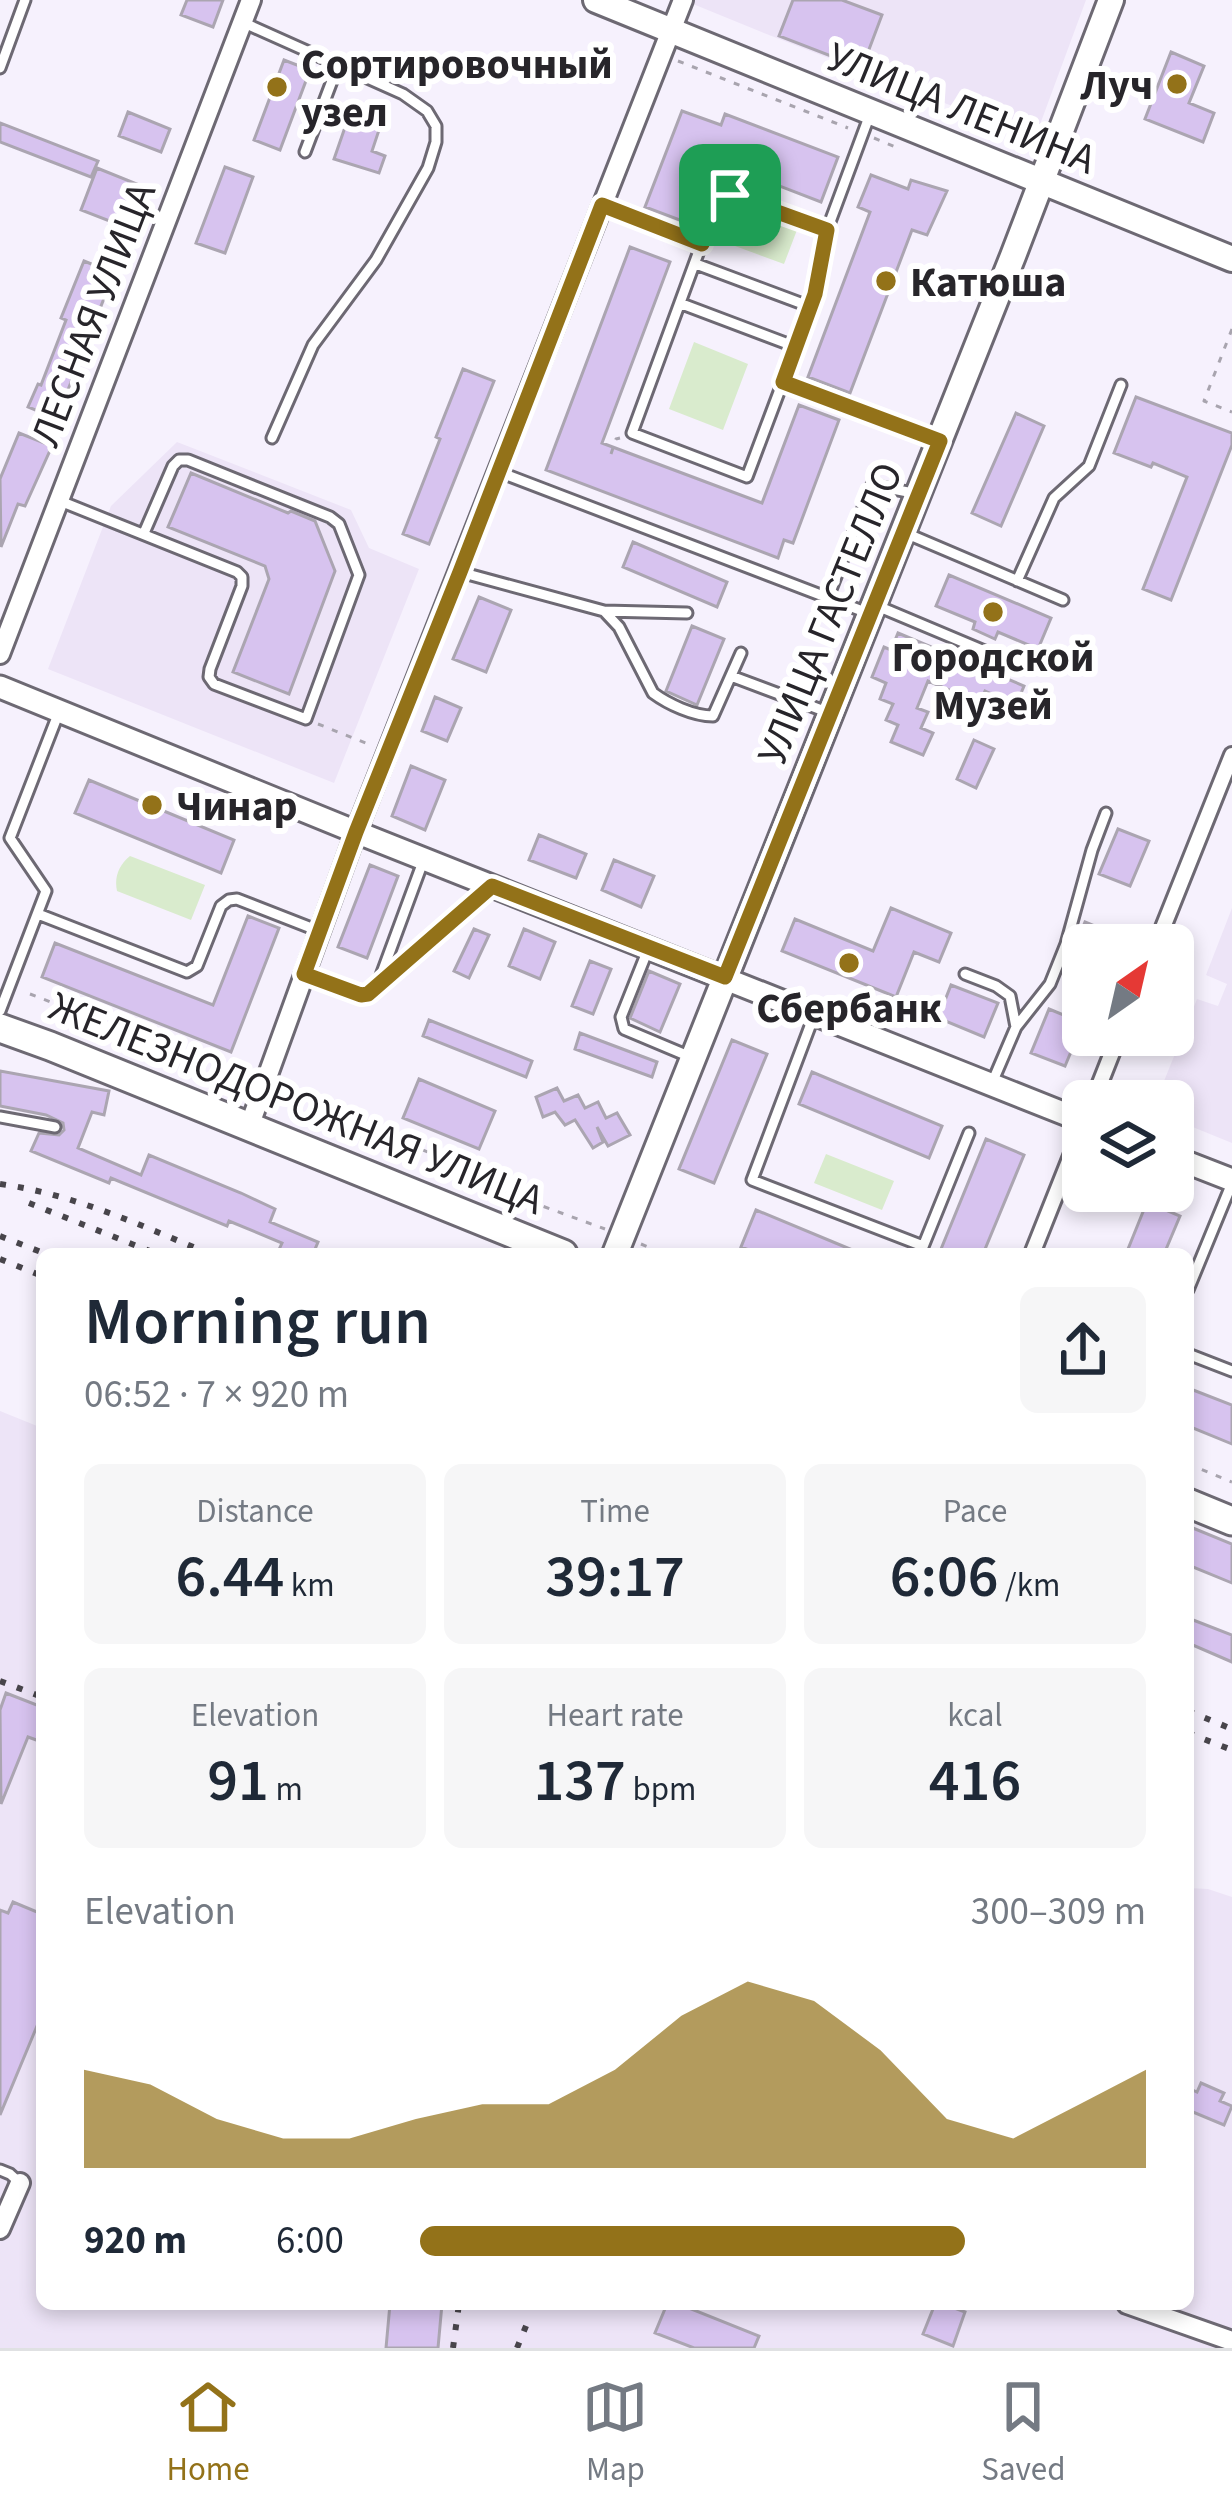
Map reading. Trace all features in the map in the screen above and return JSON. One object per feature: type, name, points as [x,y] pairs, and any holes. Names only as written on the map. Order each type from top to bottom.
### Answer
[{"type":"main road","name":"УЛИЦА ЛЕНИНА","points":[[596,0],[671,30],[867,123],[1230,252]]},
{"type":"main road","name":"УЛИЦА ГАСТЕЛЛО","points":[[618,1245],[1111,0]]},
{"type":"main road","name":"ЖЕЛЕЗНОДОРОЖНАЯ УЛИЦА","points":[[0,1028],[548,1248]]},
{"type":"main road","points":[[1194,1505],[1232,1521]]},
{"type":"street","name":"ЛЕСНАЯ УЛИЦА","points":[[0,654],[250,0]]},
{"type":"street","points":[[249,1126],[356,832],[683,0]]},
{"type":"street","points":[[0,687],[1062,1115]]},
{"type":"street","points":[[1164,924],[1232,755]]},
{"type":"street","points":[[1194,1166],[1232,1182]]},
{"type":"street","points":[[1034,1248],[1062,1178]]},
{"type":"street","points":[[0,2229],[20,2183]]},
{"type":"street","points":[[1144,2310],[1232,2341]]},
{"type":"lane","points":[[0,68],[25,0]]},
{"type":"lane","points":[[242,22],[416,100],[436,126],[428,168],[376,260],[313,345],[272,438]]},
{"type":"lane","points":[[304,152],[338,64]]},
{"type":"lane","points":[[827,230],[730,195],[717,202],[632,433],[747,477],[812,307],[827,230],[867,123]]},
{"type":"lane","points":[[602,205],[702,244]]},
{"type":"lane","points":[[696,263],[812,307]]},
{"type":"lane","points":[[682,304],[796,347]]},
{"type":"lane","points":[[783,382],[940,441]]},
{"type":"lane","points":[[1017,581],[1054,498],[1088,466],[1121,385]]},
{"type":"lane","points":[[60,501],[237,572],[242,586],[209,677],[214,684],[306,719],[359,575],[339,524],[179,460],[144,533]]},
{"type":"lane","points":[[499,472],[1025,668]]},
{"type":"lane","points":[[828,597],[872,485],[918,494]]},
{"type":"lane","points":[[903,532],[1063,600]]},
{"type":"lane","points":[[460,572],[604,610],[687,613]]},
{"type":"lane","points":[[604,610],[619,627],[652,693],[704,716],[713,716],[741,653]]},
{"type":"lane","points":[[731,676],[830,714]]},
{"type":"lane","points":[[0,1011],[46,891],[10,838],[59,712]]},
{"type":"lane","points":[[992,1083],[1016,1027],[1050,983],[1106,813]]},
{"type":"lane","points":[[304,974],[361,995],[376,989],[424,859]]},
{"type":"lane","points":[[378,983],[492,886]]},
{"type":"lane","points":[[38,914],[187,972],[197,966],[221,906],[229,900],[319,931]]},
{"type":"lane","points":[[650,947],[622,1024],[624,1029],[693,1058]]},
{"type":"lane","points":[[965,974],[1010,996],[1016,1027]]},
{"type":"lane","points":[[815,1013],[752,1180],[917,1248]]},
{"type":"lane","points":[[0,1117],[55,1126]]},
{"type":"lane","points":[[923,1248],[968,1133]]},
{"type":"lane","points":[[1194,1275],[1232,1182]]},
{"type":"lane","points":[[1194,1356],[1232,1372]]},
{"type":"lane","points":[[0,2170],[20,2183]]},
{"type":"path","points":[[676,61],[867,123],[905,150]]},
{"type":"path","points":[[1232,329],[1204,401],[1232,412]]},
{"type":"path","points":[[306,719],[368,744]]},
{"type":"path","points":[[30,994],[457,1164],[496,1189],[618,1245]]},
{"type":"path","points":[[1194,1466],[1232,1482]]},
{"type":"shaded area","points":[[695,0],[1086,0],[1035,138],[769,35],[693,4]]},
{"type":"shaded area","points":[[177,442],[351,510],[369,548],[419,569],[334,783],[48,669],[111,506]]},
{"type":"shaded area","points":[[1232,908],[1232,1143],[1194,1128],[1194,1080],[1164,1080],[1174,1056],[1194,1056],[1197,999],[1218,1006],[1227,984],[1206,975]]},
{"type":"shaded area","points":[[0,1411],[36,1426],[36,2310],[1194,2310],[1194,1888],[1232,1897],[1232,2348],[0,2348]]},
{"type":"green space","points":[[728,205],[797,230],[784,264],[716,239]]},
{"type":"green space","points":[[694,342],[748,364],[723,430],[669,409]]},
{"type":"green space","points":[[130,856],[205,885],[191,920],[117,891],[118,872]]},
{"type":"green space","points":[[826,1154],[894,1181],[882,1210],[814,1183]]},
{"type":"building","points":[[187,0],[223,0],[213,27],[181,15]]},
{"type":"building","points":[[793,0],[842,0],[882,15],[862,68],[779,36]]},
{"type":"building","name":"Луч","points":[[1171,52],[1204,66],[1189,103],[1214,113],[1203,142],[1145,119]]},
{"type":"building","points":[[284,60],[310,70],[280,150],[254,140]]},
{"type":"building","points":[[351,110],[382,121],[372,151],[385,156],[379,173],[334,159]]},
{"type":"building","points":[[682,111],[721,125],[725,114],[838,157],[821,202],[712,160],[685,222],[645,207]]},
{"type":"building","points":[[128,112],[170,129],[161,152],[119,136]]},
{"type":"building","points":[[0,123],[98,161],[91,177],[0,142]]},
{"type":"building","points":[[225,167],[253,177],[225,253],[196,243]]},
{"type":"building","points":[[97,168],[137,184],[125,227],[81,210]]},
{"type":"building","points":[[871,175],[908,189],[911,180],[947,191],[927,235],[912,230],[850,393],[808,377],[870,212],[858,207]]},
{"type":"building","points":[[630,247],[670,262],[602,443],[762,503],[799,405],[839,420],[793,543],[784,540],[778,558],[546,470]]},
{"type":"building","points":[[84,261],[114,273],[66,395],[71,397],[62,421],[28,407],[66,320],[61,318]]},
{"type":"building","points":[[463,369],[494,381],[429,544],[403,534]]},
{"type":"building","points":[[1136,397],[1232,433],[1232,445],[1171,600],[1143,589],[1187,477],[1114,453]]},
{"type":"building","points":[[1016,413],[1044,426],[1001,526],[972,513]]},
{"type":"building","points":[[19,433],[52,446],[25,506],[18,504],[1,547],[0,479]]},
{"type":"building","points":[[191,473],[315,521],[335,571],[289,694],[233,672],[269,579],[265,566],[168,527]]},
{"type":"building","points":[[633,542],[727,582],[717,607],[623,567]]},
{"type":"building","name":"Городской Музей","points":[[949,575],[1051,618],[1038,649],[998,632],[995,639],[973,629],[975,622],[936,606]]},
{"type":"building","points":[[479,597],[511,610],[486,672],[453,659]]},
{"type":"building","points":[[692,626],[724,639],[697,705],[666,691]]},
{"type":"building","points":[[898,633],[1024,686],[1016,705],[985,691],[980,703],[928,681],[917,708],[928,712],[921,728],[933,733],[923,755],[891,742],[898,725],[886,720],[893,704],[880,699],[886,683],[872,677],[884,647],[891,650]]},
{"type":"building","points":[[435,697],[461,708],[447,741],[422,731]]},
{"type":"building","points":[[974,740],[994,749],[976,788],[957,779]]},
{"type":"building","points":[[411,766],[445,780],[425,830],[392,816]]},
{"type":"building","points":[[89,780],[234,840],[221,873],[75,813]]},
{"type":"building","points":[[1118,829],[1149,841],[1130,886],[1099,874]]},
{"type":"building","points":[[539,835],[586,854],[576,878],[529,860]]},
{"type":"building","points":[[614,860],[654,876],[641,907],[602,890]]},
{"type":"building","points":[[370,865],[398,876],[367,958],[338,947]]},
{"type":"building","points":[[891,908],[951,933],[939,962],[914,952],[896,997],[782,951],[795,919],[873,951]]},
{"type":"building","points":[[248,916],[279,928],[231,1052],[42,977],[55,943],[213,1005]]},
{"type":"building","points":[[474,929],[489,935],[469,978],[454,971]]},
{"type":"building","points":[[524,929],[555,942],[540,979],[509,966]]},
{"type":"building","points":[[590,961],[611,969],[593,1014],[572,1006]]},
{"type":"building","points":[[649,971],[680,984],[660,1032],[630,1018]]},
{"type":"building","points":[[951,985],[998,1003],[984,1037],[938,1018]]},
{"type":"building","points":[[1049,1009],[1062,1014],[1062,1056],[1069,1056],[1065,1066],[1031,1053]]},
{"type":"building","points":[[429,1020],[532,1061],[526,1077],[423,1036]]},
{"type":"building","points":[[580,1033],[657,1062],[652,1077],[575,1049]]},
{"type":"building","points":[[732,1040],[767,1054],[714,1183],[679,1169]]},
{"type":"building","points":[[0,1071],[109,1091],[104,1115],[92,1112],[78,1148],[141,1175],[149,1155],[241,1193],[275,1209],[270,1222],[318,1242],[316,1248],[280,1248],[282,1243],[229,1221],[227,1226],[31,1151],[39,1133],[59,1135],[63,1123],[0,1106]]},
{"type":"building","points":[[812,1072],[942,1126],[929,1158],[799,1104]]},
{"type":"building","points":[[419,1079],[495,1111],[479,1149],[403,1118]]},
{"type":"building","points":[[557,1088],[564,1101],[578,1095],[585,1108],[598,1102],[606,1118],[617,1113],[630,1135],[608,1146],[597,1127],[603,1142],[593,1148],[575,1120],[565,1125],[555,1112],[543,1117],[536,1097]]},
{"type":"building","points":[[986,1139],[1024,1155],[985,1248],[941,1248]]},
{"type":"building","points":[[756,1210],[848,1248],[744,1248]]},
{"type":"building","points":[[1143,1212],[1180,1216],[1167,1248],[1128,1248]]},
{"type":"building","points":[[1194,1390],[1232,1405],[1232,1444],[1194,1428]]},
{"type":"building","points":[[1194,1528],[1232,1544],[1232,1583],[1194,1567]]},
{"type":"building","points":[[1194,1620],[1232,1635],[1232,1662],[1194,1646]]},
{"type":"building","points":[[6,1693],[36,1705],[36,1740],[28,1737],[1,1804],[0,1710]]},
{"type":"building","points":[[13,1902],[36,1912],[36,2028],[0,2115],[0,1910],[8,1913]]},
{"type":"building","points":[[1201,2083],[1224,2093],[1220,2101],[1232,2106],[1224,2125],[1194,2112]]},
{"type":"building","points":[[389,2310],[441,2310],[438,2348],[386,2348]]},
{"type":"building","points":[[665,2310],[694,2310],[759,2336],[754,2348],[694,2348],[655,2333]]},
{"type":"building","points":[[933,2310],[965,2312],[953,2346],[923,2334]]},
{"type":"railway","points":[[0,1184],[81,1203],[196,1248]]},
{"type":"railway","points":[[29,1203],[142,1248]]},
{"type":"railway","points":[[0,1236],[36,1250]]},
{"type":"railway","points":[[0,1259],[36,1274]]},
{"type":"railway","points":[[0,1681],[36,1695]]},
{"type":"railway","points":[[1194,1713],[1232,1729]]},
{"type":"railway","points":[[1194,1735],[1232,1750]]},
{"type":"railway","points":[[453,2348],[458,2310]]},
{"type":"railway","points":[[517,2348],[528,2321]]},
{"type":"place","name":"Луч","points":[[1177,84]]},
{"type":"place","name":"Сортировочный узел","points":[[277,87]]},
{"type":"place","name":"Катюша","points":[[886,281]]},
{"type":"place","name":"Городской Музей","points":[[993,612]]},
{"type":"place","name":"Чинар","points":[[152,805]]},
{"type":"place","name":"Сбербанк","points":[[849,963]]},
{"type":"route","points":[[730,195],[827,230],[812,307],[783,382],[940,441],[725,977],[492,886],[368,994],[304,974],[602,205],[702,244],[717,202],[730,195]]}]
